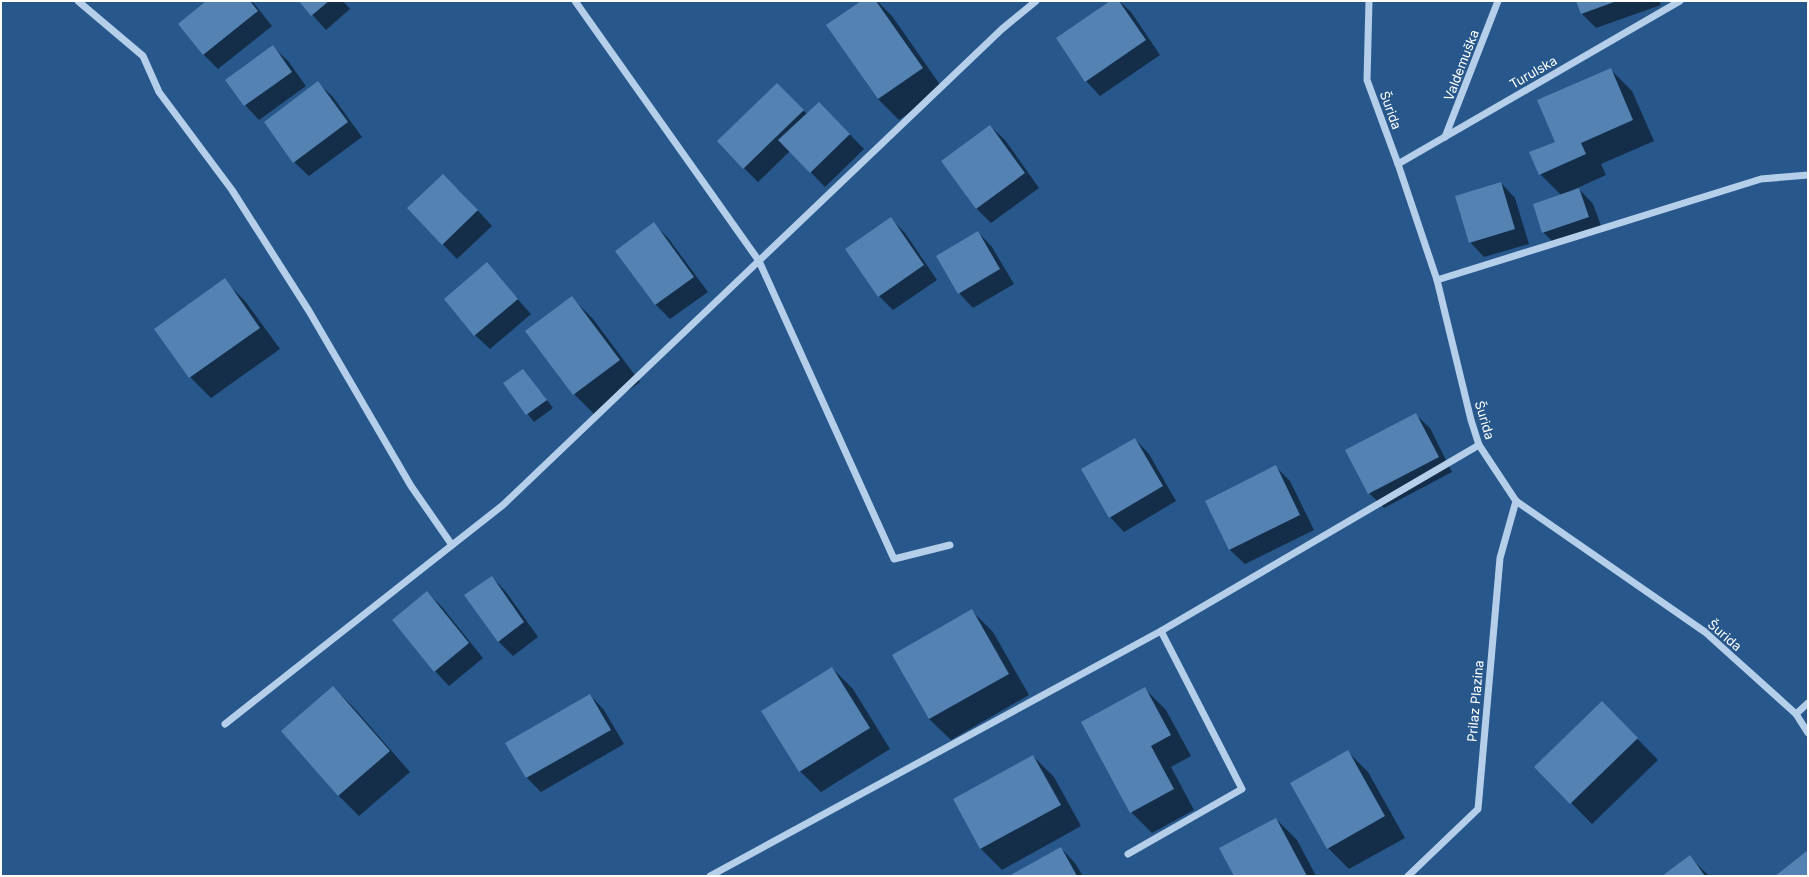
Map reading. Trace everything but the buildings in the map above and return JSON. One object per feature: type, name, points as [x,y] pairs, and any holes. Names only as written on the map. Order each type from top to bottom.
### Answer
[{"type":"street","points":[[78,1],[143,56],[160,92],[232,190],[309,311],[411,486],[452,545]]},
{"type":"street","points":[[575,1],[759,261],[894,559],[950,545]]},
{"type":"street","points":[[225,724],[503,505],[1002,29],[1036,1]]},
{"type":"street","name":"Šurida","points":[[1369,1],[1367,80],[1398,164],[1437,280],[1471,420],[1479,446],[1516,501],[1705,632],[1796,714],[1808,733]]},
{"type":"street","name":"Valdemuška","points":[[1446,137],[1498,1]]},
{"type":"street","name":"Turulska","points":[[1398,164],[1680,1]]},
{"type":"street","points":[[1437,280],[1761,179],[1808,175]]},
{"type":"street","points":[[710,876],[1161,631],[1479,446]]},
{"type":"street","name":"Prilaz Plazina","points":[[1408,876],[1478,809],[1500,558],[1516,501]]},
{"type":"street","points":[[1128,854],[1242,789],[1161,631]]},
{"type":"street","points":[[1796,714],[1808,703]]}]
